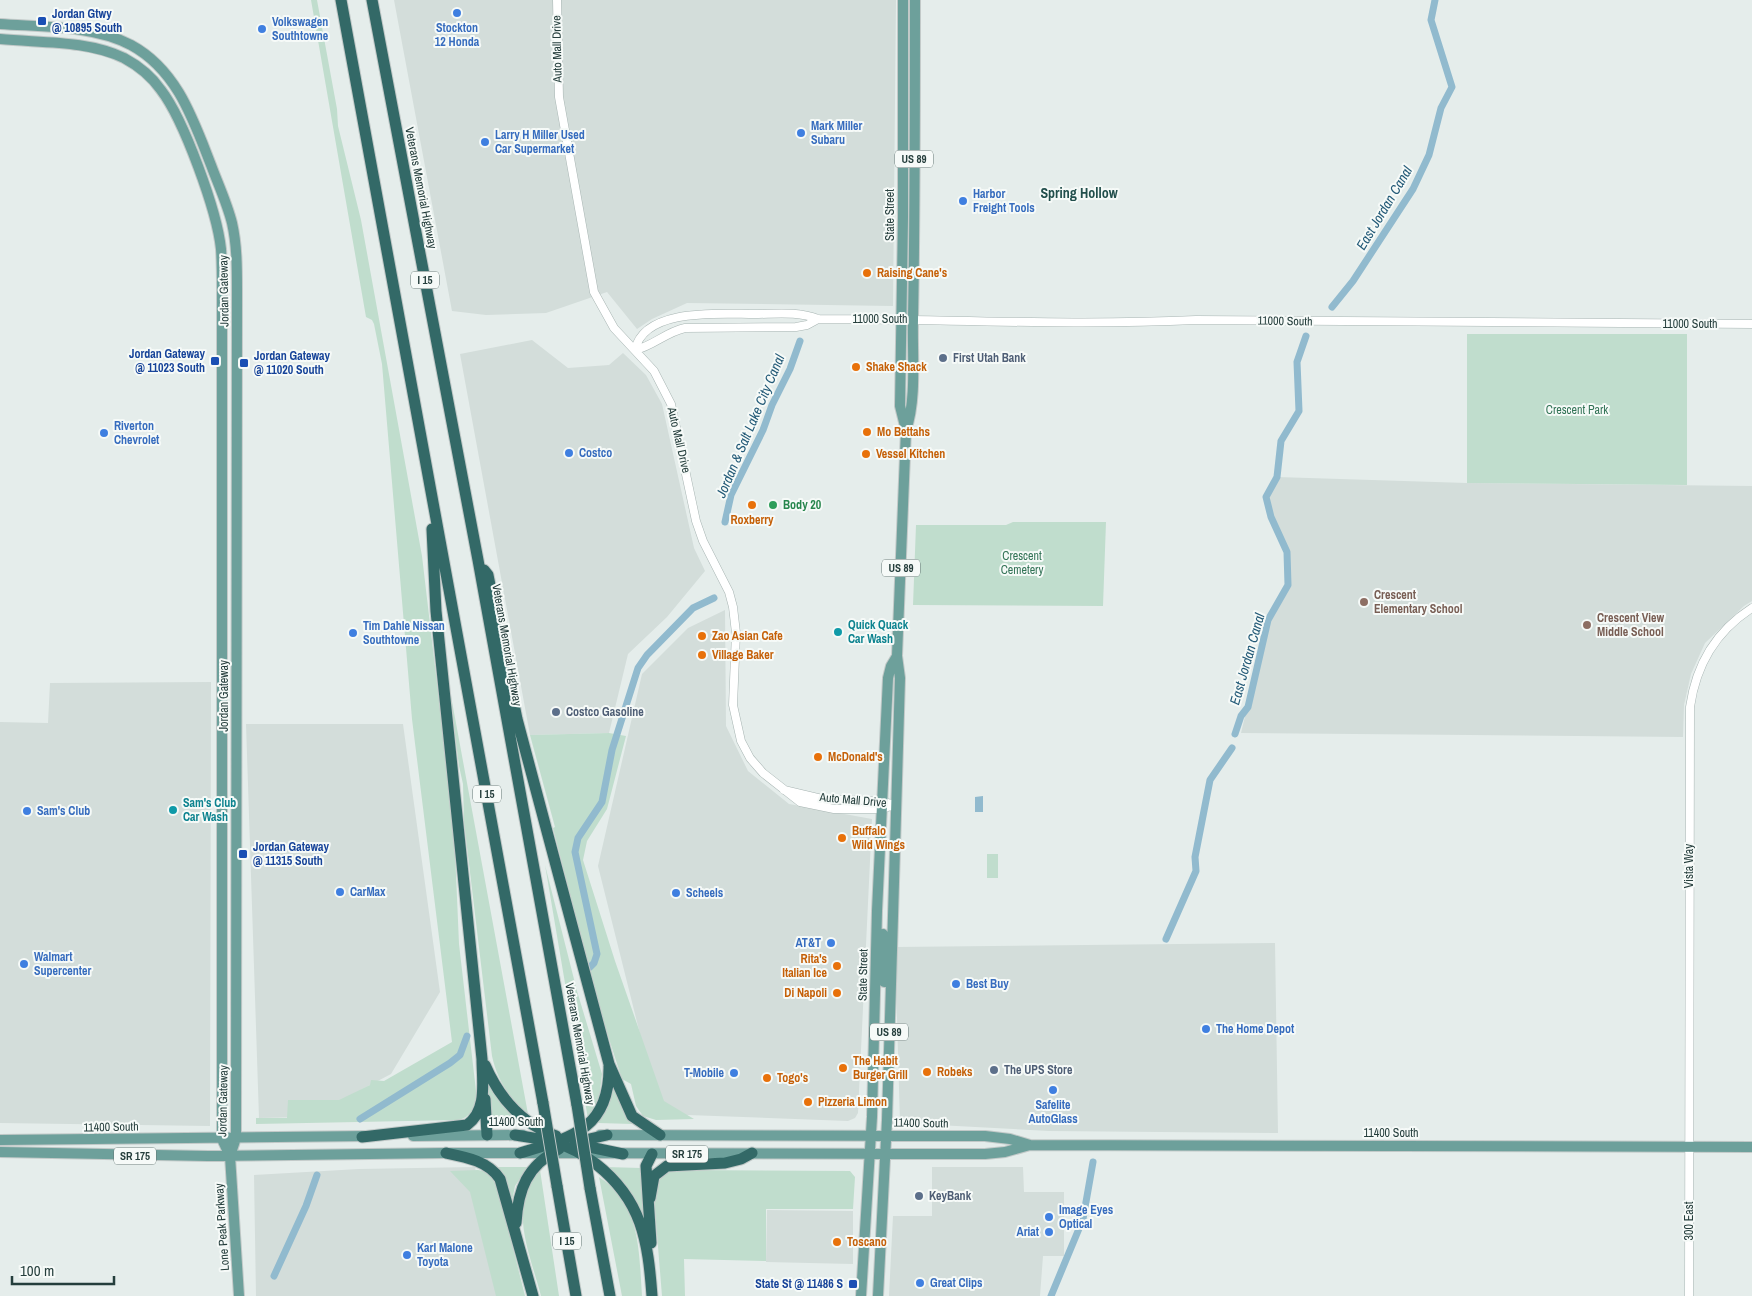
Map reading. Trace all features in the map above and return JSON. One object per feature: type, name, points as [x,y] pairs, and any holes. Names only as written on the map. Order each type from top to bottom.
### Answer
[{"type":"highway","name":"I 15","points":[[341,0],[543,1104],[576,1296]]},
{"type":"highway","name":"Veterans Memorial Highway","points":[[372,0],[478,560],[610,1296]]},
{"type":"highway","points":[[362,1136],[467,1125],[480,1110],[482,1059],[436,611],[430,485]]},
{"type":"highway","points":[[478,560],[488,575],[517,719],[608,1064],[632,1116],[660,1135]]},
{"type":"highway","points":[[482,1059],[494,1086],[527,1122],[564,1140],[616,1181],[633,1203],[644,1231],[650,1269]]},
{"type":"highway","points":[[516,1232],[517,1202],[522,1187],[535,1166],[564,1140],[590,1124],[603,1104],[609,1077],[608,1064]]},
{"type":"highway","points":[[482,1083],[487,1135]]},
{"type":"highway","points":[[515,1135],[564,1140],[623,1154]]},
{"type":"highway","points":[[520,1153],[564,1140],[607,1135]]},
{"type":"highway","points":[[446,1153],[470,1158],[495,1172],[500,1179],[533,1296]]},
{"type":"highway","points":[[650,1198],[654,1176],[667,1166],[725,1163],[741,1159],[752,1153]]},
{"type":"highway","points":[[652,1154],[646,1166],[650,1198],[652,1296]]},
{"type":"main road","name":"State Street","points":[[903,0],[900,406],[906,430]]},
{"type":"main road","name":"State Street","points":[[878,1296],[886,1135],[900,678],[897,656],[906,430],[911,406],[915,0]]},
{"type":"main road","name":"Jordan Gateway","points":[[0,24],[81,31],[106,36],[131,45],[156,62],[172,79],[183,96],[232,222],[236,248],[237,291],[236,1138],[230,1156]]},
{"type":"main road","name":"Jordan Gateway","points":[[0,39],[103,50],[124,58],[146,73],[160,88],[170,103],[208,197],[221,250],[222,1139],[230,1156]]},
{"type":"main road","name":"State Street","points":[[861,1296],[871,1135],[876,927],[888,678],[890,666],[897,656]]},
{"type":"main road","points":[[222,752],[236,752]]},
{"type":"main road","points":[[876,927],[883,933],[884,976],[889,1015]]},
{"type":"main road","name":"11400 South","points":[[0,1140],[515,1135]]},
{"type":"main road","name":"11400 South","points":[[607,1135],[993,1136],[1030,1145]]},
{"type":"main road","name":"11400 South","points":[[0,1152],[230,1156],[446,1153],[995,1153],[1030,1145],[1752,1147]]},
{"type":"main road","name":"Lone Peak Parkway","points":[[230,1156],[239,1296]]},
{"type":"street","name":"Auto Mall Drive","points":[[557,0],[558,97],[591,281],[605,316],[654,371],[671,404],[696,521],[733,607],[736,633],[733,705],[738,732],[745,750],[756,766],[795,800],[825,809],[895,805]]},
{"type":"street","name":"11000 South","points":[[635,350],[639,338],[669,320],[685,316],[708,314],[802,314],[818,319],[1017,322],[1163,322],[1196,320],[1752,324]]},
{"type":"street","name":"11000 South","points":[[635,350],[645,347],[670,332],[685,328],[708,326],[796,327],[807,325],[818,319]]},
{"type":"street","name":"Vista Way","points":[[1689,1146],[1690,706],[1696,678],[1708,652],[1724,630],[1752,608]]},
{"type":"street","name":"300 East","points":[[1689,1146],[1689,1296]]},
{"type":"shaded area","points":[[394,0],[896,0],[893,306],[687,303],[652,319],[637,329],[607,292],[546,313],[486,315],[452,311]]},
{"type":"shaded area","points":[[532,340],[568,368],[609,365],[623,353],[646,375],[662,404],[694,548],[705,571],[667,617],[628,654],[609,733],[530,735],[460,354]]},
{"type":"shaded area","points":[[1277,477],[1467,483],[1752,486],[1752,601],[1744,606],[1705,643],[1691,674],[1684,705],[1683,737],[1241,733],[1268,620],[1288,585],[1287,552],[1271,517],[1266,497]]},
{"type":"shaded area","points":[[725,610],[726,726],[748,771],[789,804],[872,819],[858,1113],[855,1118],[848,1121],[660,1114],[598,866],[642,674],[688,628]]},
{"type":"shaded area","points":[[211,682],[210,1126],[0,1123],[0,722],[48,723],[50,683]]},
{"type":"shaded area","points":[[246,724],[403,724],[440,992],[391,1074],[309,1117],[259,1118]]},
{"type":"shaded area","points":[[1275,943],[1278,1133],[1049,1131],[900,1123],[895,947]]},
{"type":"shaded area","points":[[475,1167],[500,1296],[256,1296],[254,1175],[359,1169]]},
{"type":"shaded area","points":[[932,1167],[1023,1167],[1024,1192],[1064,1192],[1064,1256],[1043,1256],[1040,1296],[889,1296],[893,1216],[932,1216]]},
{"type":"shaded area","points":[[767,1210],[853,1211],[853,1264],[766,1262]]},
{"type":"green space","points":[[311,0],[317,0],[337,109],[338,126],[361,220],[422,556],[454,828],[459,944],[476,1091],[473,1109],[468,1115],[459,1120],[256,1124],[256,1118],[287,1118],[288,1100],[339,1100],[370,1085],[371,1080],[384,1081],[452,1042],[412,719],[382,364],[374,324],[372,320],[366,317]]},
{"type":"green space","name":"Crescent Park","points":[[1467,334],[1687,334],[1687,485],[1467,483]]},
{"type":"green space","name":"Crescent Cemetery","points":[[1013,522],[1106,522],[1103,606],[913,605],[916,525],[1006,525]]},
{"type":"green space","points":[[450,696],[528,1114],[515,1102],[505,1088],[497,1073],[492,1056],[464,822],[463,784]]},
{"type":"green space","points":[[609,733],[626,736],[607,809],[587,841],[583,860],[615,961],[664,1101],[694,1119],[656,1120],[643,1116],[636,1106],[631,1084],[622,1079],[598,1005],[553,828],[555,827],[530,735]]},
{"type":"green space","points":[[987,854],[998,854],[998,878],[987,878]]},
{"type":"green space","points":[[545,865],[577,991],[602,1074],[599,1101],[588,1119]]},
{"type":"green space","points":[[486,1078],[502,1105],[523,1124],[491,1123]]},
{"type":"green space","points":[[613,1081],[629,1119],[633,1124],[598,1123],[609,1105]]},
{"type":"green space","points":[[495,1167],[528,1167],[515,1186],[512,1201]]},
{"type":"green space","points":[[605,1167],[641,1168],[644,1218],[630,1192]]},
{"type":"green space","points":[[478,1170],[488,1172],[497,1184],[525,1296],[496,1296],[470,1192],[450,1171]]},
{"type":"green space","points":[[540,1170],[559,1296],[541,1296],[524,1231],[524,1199],[530,1184]]},
{"type":"green space","points":[[665,1171],[850,1171],[855,1177],[853,1209],[766,1209],[766,1261],[684,1259],[685,1296],[662,1296],[654,1197],[656,1182]]},
{"type":"green space","points":[[599,1177],[613,1188],[623,1201],[630,1215],[638,1246],[642,1296],[622,1296]]},
{"type":"water","points":[[983,796],[983,812],[975,812],[975,797]]},
{"type":"waterway","name":"East Jordan Canal","points":[[1332,307],[1353,281],[1413,189],[1429,155],[1441,108],[1452,87],[1431,20],[1435,0]]},
{"type":"waterway","name":"East Jordan Canal","points":[[1235,734],[1241,716],[1248,707],[1268,620],[1288,585],[1287,552],[1271,517],[1266,497],[1277,477],[1281,441],[1299,411],[1297,362],[1306,336]]},
{"type":"waterway","name":"Jordan & Salt Lake City Canal","points":[[725,522],[731,495],[763,430],[772,405],[790,369],[800,341]]},
{"type":"waterway","name":"Jordan & Salt Lake City Canal","points":[[590,967],[594,963],[597,954],[575,852],[578,838],[602,802],[612,750],[638,668],[647,655],[693,608],[714,598]]},
{"type":"waterway","name":"East Jordan Canal","points":[[1166,939],[1196,871],[1195,857],[1210,780],[1232,748]]},
{"type":"waterway","name":"Jordan & Salt Lake City Canal","points":[[360,1119],[450,1063],[460,1055],[467,1036]]},
{"type":"waterway","name":"East Jordan Canal","points":[[1051,1296],[1083,1219],[1093,1162]]},
{"type":"waterway","name":"Jordan & Salt Lake City Canal","points":[[274,1276],[306,1206],[317,1175]]},
{"type":"place","name":"Stockton 12 Honda","points":[[457,13]]},
{"type":"place","name":"Jordan Gtwy @ 10895 South","points":[[42,21]]},
{"type":"place","name":"Volkswagen Southtowne","points":[[262,29]]},
{"type":"place","name":"Mark Miller Subaru","points":[[801,133]]},
{"type":"place","name":"Larry H Miller Used Car Supermarket","points":[[485,142]]},
{"type":"place","name":"Harbor Freight Tools","points":[[963,201]]},
{"type":"place","name":"Raising Cane's","points":[[867,273]]},
{"type":"place","name":"First Utah Bank","points":[[943,358]]},
{"type":"place","name":"Jordan Gateway @ 11023 South","points":[[215,361]]},
{"type":"place","name":"Jordan Gateway @ 11020 South","points":[[244,363]]},
{"type":"place","name":"Shake Shack","points":[[856,367]]},
{"type":"place","name":"Mo Bettahs","points":[[867,432]]},
{"type":"place","name":"Riverton Chevrolet","points":[[104,433]]},
{"type":"place","name":"Costco","points":[[569,453]]},
{"type":"place","name":"Vessel Kitchen","points":[[866,454]]},
{"type":"place","name":"Roxberry","points":[[752,505]]},
{"type":"place","name":"Body 20","points":[[773,505]]},
{"type":"place","name":"Crescent Elementary School","points":[[1364,602]]},
{"type":"place","name":"Crescent View Middle School","points":[[1587,625]]},
{"type":"place","name":"Quick Quack Car Wash","points":[[838,632]]},
{"type":"place","name":"Tim Dahle Nissan Southtowne","points":[[353,633]]},
{"type":"place","name":"Zao Asian Cafe","points":[[702,636]]},
{"type":"place","name":"Village Baker","points":[[702,655]]},
{"type":"place","name":"Costco Gasoline","points":[[556,712]]},
{"type":"place","name":"McDonald's","points":[[818,757]]},
{"type":"place","name":"Sam's Club Car Wash","points":[[173,810]]},
{"type":"place","name":"Sam's Club","points":[[27,811]]},
{"type":"place","name":"Buffalo Wild Wings","points":[[842,838]]},
{"type":"place","name":"Jordan Gateway @ 11315 South","points":[[243,854]]},
{"type":"place","name":"CarMax","points":[[340,892]]},
{"type":"place","name":"Scheels","points":[[676,893]]},
{"type":"place","name":"AT&T","points":[[831,943]]},
{"type":"place","name":"Walmart Supercenter","points":[[24,964]]},
{"type":"place","name":"Rita's Italian Ice","points":[[837,966]]},
{"type":"place","name":"Best Buy","points":[[956,984]]},
{"type":"place","name":"Di Napoli","points":[[837,993]]},
{"type":"place","name":"The Home Depot","points":[[1206,1029]]},
{"type":"place","name":"The Habit Burger Grill","points":[[843,1068]]},
{"type":"place","name":"The UPS Store","points":[[994,1070]]},
{"type":"place","name":"Robeks","points":[[927,1072]]},
{"type":"place","name":"T-Mobile","points":[[734,1073]]},
{"type":"place","name":"Togo's","points":[[767,1078]]},
{"type":"place","name":"Safelite AutoGlass","points":[[1053,1090]]},
{"type":"place","name":"Pizzeria Limon","points":[[808,1102]]},
{"type":"place","name":"KeyBank","points":[[919,1196]]},
{"type":"place","name":"Image Eyes Optical","points":[[1049,1217]]},
{"type":"place","name":"Ariat","points":[[1049,1232]]},
{"type":"place","name":"Toscano","points":[[837,1242]]},
{"type":"place","name":"Karl Malone Toyota","points":[[407,1255]]},
{"type":"place","name":"Great Clips","points":[[920,1283]]},
{"type":"place","name":"State St @ 11486 S","points":[[853,1284]]},
{"type":"district","name":"Spring Hollow","points":[[1079,193]]}]
